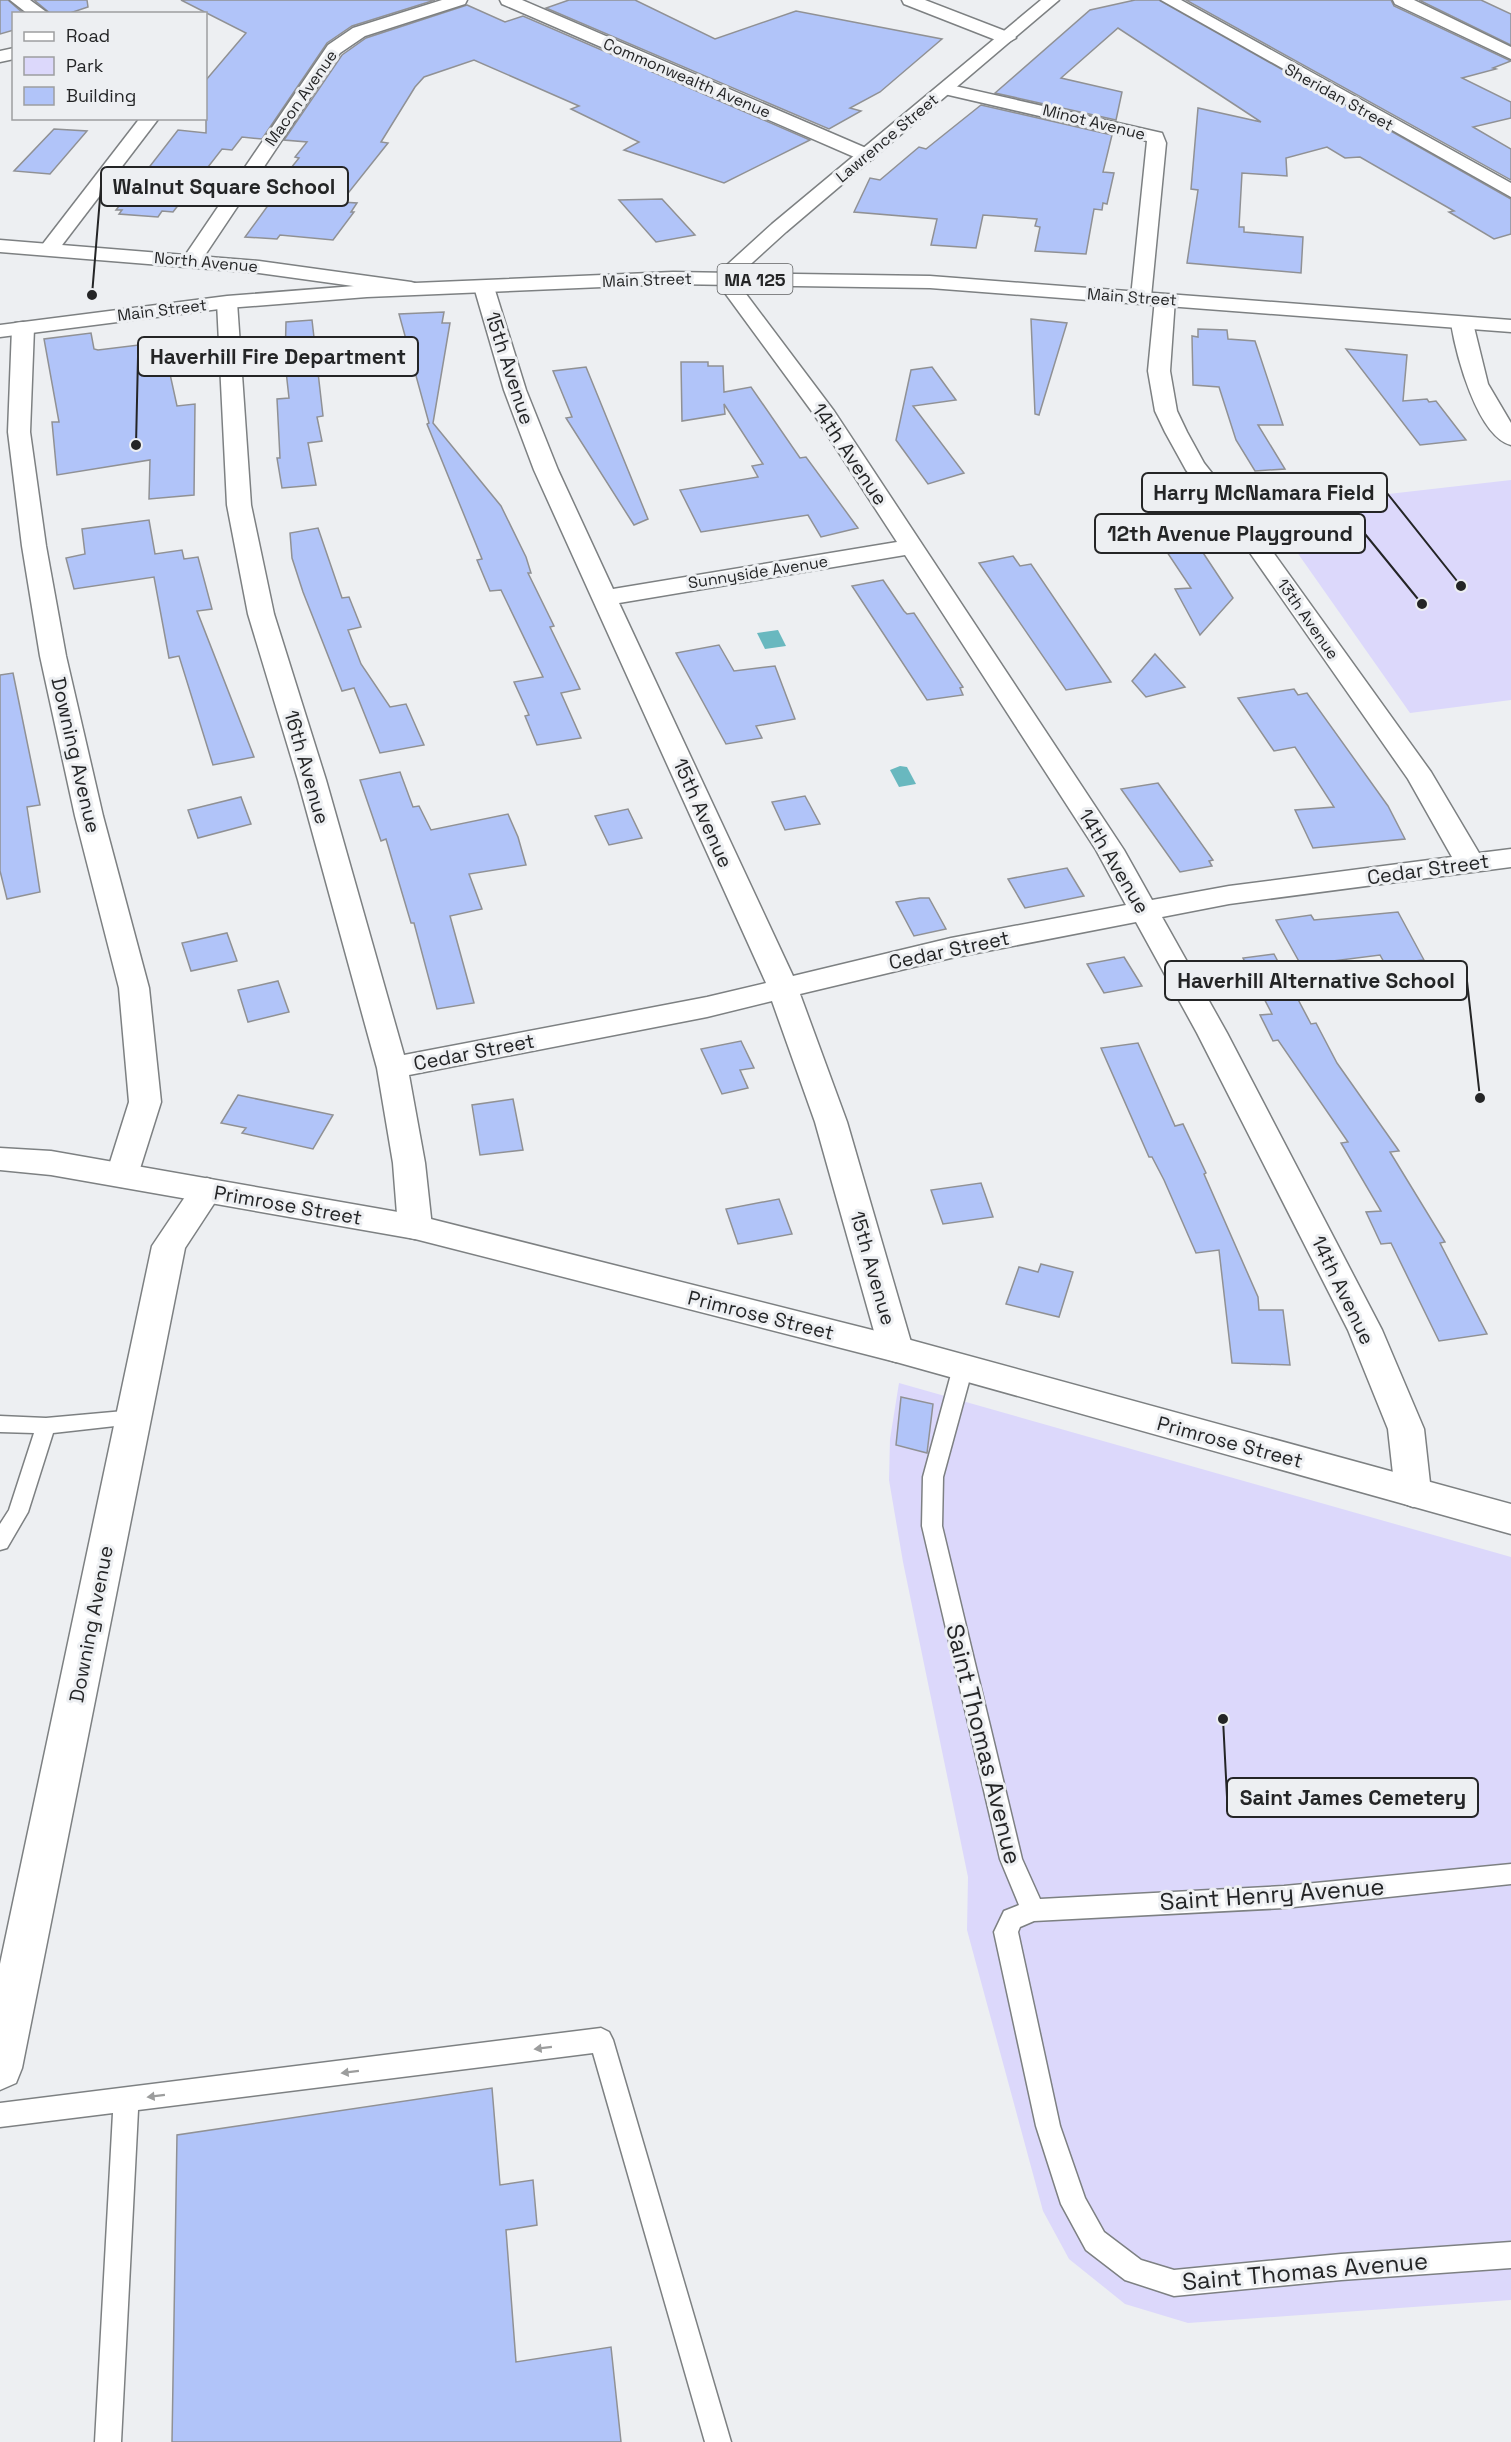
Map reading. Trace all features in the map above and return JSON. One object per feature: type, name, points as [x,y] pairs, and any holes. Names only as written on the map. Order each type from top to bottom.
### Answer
[{"type":"street","points":[[18,0],[38,12]]},
{"type":"street","name":"Macon Avenue","points":[[192,260],[334,49],[359,32],[459,0]]},
{"type":"street","name":"Commonwealth Avenue","points":[[508,0],[866,155]]},
{"type":"street","points":[[910,0],[1007,38]]},
{"type":"street","name":"Lawrence Street","points":[[724,278],[1051,0]]},
{"type":"street","name":"Sheridan Street","points":[[1169,0],[1511,191]]},
{"type":"street","points":[[1401,0],[1511,54]]},
{"type":"street","name":"Minot Avenue","points":[[946,89],[1090,120],[1155,137],[1157,143],[1141,297]]},
{"type":"street","points":[[48,249],[148,120]]},
{"type":"street","name":"North Avenue","points":[[0,246],[192,260],[317,274],[411,288]]},
{"type":"street","name":"Main Street","points":[[11,329],[227,302],[411,288],[673,278],[930,282],[1511,326]]},
{"type":"street","name":"14th Avenue","points":[[724,278],[823,411],[1110,849],[1212,1033],[1365,1330],[1406,1428],[1412,1461],[1413,1492]]},
{"type":"street","name":"15th Avenue","points":[[484,287],[515,390],[542,460],[782,989],[831,1122],[896,1349]]},
{"type":"street","name":"13th Avenue","points":[[1165,299],[1159,371],[1166,411],[1176,432],[1194,465],[1249,535],[1422,778],[1470,863]]},
{"type":"street","name":"16th Avenue","points":[[227,302],[239,505],[261,614],[312,780],[392,1068],[410,1163],[415,1227]]},
{"type":"street","points":[[1462,323],[1471,370],[1480,396],[1511,438]]},
{"type":"street","name":"Downing Avenue","points":[[11,329],[19,432],[34,546],[53,656],[86,804],[134,988],[146,1102],[122,1175]]},
{"type":"street","name":"Sunnyside Avenue","points":[[605,598],[911,547]]},
{"type":"street","name":"Cedar Street","points":[[392,1068],[707,1007],[951,948],[1229,895],[1511,858]]},
{"type":"street","name":"Primrose Street","points":[[0,1159],[51,1163],[415,1227],[896,1349],[1511,1519]]},
{"type":"street","name":"Downing Avenue","points":[[0,2068],[119,1480],[135,1418],[169,1246],[207,1190]]},
{"type":"lane","name":"Saint Thomas Avenue","points":[[963,1367],[933,1477],[932,1526],[1011,1859],[1033,1910],[1012,1919],[1006,1932],[1048,2126],[1079,2213],[1095,2241],[1134,2271],[1174,2283],[1341,2267],[1511,2255]]},
{"type":"lane","points":[[0,1424],[46,1426],[135,1418]]},
{"type":"lane","points":[[0,1542],[18,1512],[46,1426]]},
{"type":"lane","name":"Saint Henry Avenue","points":[[1033,1910],[1284,1897],[1511,1874]]},
{"type":"lane","points":[[0,2115],[601,2040],[718,2442]]},
{"type":"lane","points":[[108,2442],[126,2100]]},
{"type":"green space","points":[[1511,480],[1511,700],[1410,713],[1266,508]]},
{"type":"green space","points":[[899,1383],[1511,1557],[1511,2300],[1188,2323],[1125,2304],[1069,2259],[1043,2211],[967,1930],[968,1877],[903,1562],[889,1480],[890,1439]]},
{"type":"water","points":[[778,630],[786,646],[765,649],[757,633]]},
{"type":"water","points":[[900,766],[907,767],[916,784],[899,787],[890,770]]},
{"type":"building","points":[[0,0],[8,0],[22,12],[12,12],[12,31],[0,34]]},
{"type":"building","points":[[34,0],[87,0],[88,7],[73,12],[49,12]]},
{"type":"building","points":[[181,0],[435,0],[352,26],[327,43],[262,139],[242,137],[232,150],[222,149],[173,212],[162,211],[158,217],[119,214],[122,210],[116,210],[178,130],[206,133],[207,79],[246,33]]},
{"type":"building","points":[[569,0],[635,0],[715,39],[796,11],[942,39],[880,92],[850,108],[861,111],[829,129],[546,8]]},
{"type":"building","points":[[1135,0],[1159,0],[1511,199],[1511,234],[1494,239],[1449,212],[1454,211],[1360,157],[1345,158],[1327,147],[1286,158],[1287,176],[1242,173],[1239,227],[1244,227],[1244,232],[1303,237],[1301,273],[1187,263],[1198,190],[1191,189],[1198,108],[1261,122],[1118,28],[1061,78],[1122,92],[1116,120],[995,93],[1090,10]]},
{"type":"building","points":[[1186,0],[1391,0],[1394,6],[1511,61],[1493,68],[1496,69],[1462,78],[1511,102],[1511,118],[1473,127],[1511,149],[1511,180]]},
{"type":"building","points":[[1419,0],[1481,0],[1511,14],[1511,45]]},
{"type":"building","points":[[467,5],[505,22],[523,16],[810,140],[724,183],[624,150],[639,142],[571,109],[579,106],[474,60],[424,77],[415,87],[381,142],[388,143],[341,202],[357,203],[351,212],[354,212],[333,240],[280,235],[277,239],[245,237],[280,189],[275,188],[299,158],[295,157],[307,142],[284,140],[342,55],[366,38]]},
{"type":"building","points":[[981,105],[1112,135],[1103,172],[1114,173],[1107,204],[1103,203],[1102,210],[1094,209],[1086,254],[1035,251],[1040,227],[1035,226],[1037,219],[983,215],[976,248],[931,245],[937,219],[854,212],[870,178],[880,180],[919,147],[926,149]]},
{"type":"building","points":[[54,129],[87,131],[50,174],[14,171]]},
{"type":"building","points":[[662,199],[695,235],[656,242],[619,200]]},
{"type":"building","points":[[444,312],[442,323],[450,323],[433,423],[501,506],[526,557],[531,573],[528,573],[554,626],[550,627],[580,689],[561,693],[581,738],[537,745],[525,716],[529,715],[514,682],[543,677],[501,590],[490,591],[477,560],[482,559],[427,424],[429,423],[399,314]]},
{"type":"building","points":[[1031,319],[1067,323],[1039,415],[1035,414]]},
{"type":"building","points":[[312,320],[323,416],[317,417],[322,441],[308,443],[316,485],[282,488],[277,458],[280,458],[277,399],[289,398],[285,362],[286,322]]},
{"type":"building","points":[[1198,329],[1227,330],[1228,339],[1255,341],[1283,425],[1258,425],[1285,469],[1255,471],[1236,440],[1219,387],[1193,385],[1192,336],[1198,337]]},
{"type":"building","points":[[91,333],[94,349],[98,350],[163,342],[177,406],[195,404],[194,495],[149,499],[150,460],[57,475],[52,422],[59,422],[44,339]]},
{"type":"building","points":[[1346,349],[1407,355],[1403,401],[1427,399],[1429,402],[1436,401],[1466,440],[1420,445]]},
{"type":"building","points":[[681,362],[708,362],[708,366],[723,366],[724,392],[751,387],[800,458],[806,457],[858,528],[821,537],[808,515],[701,532],[680,490],[758,477],[752,466],[763,464],[724,404],[725,414],[682,421]]},
{"type":"building","points":[[586,367],[648,519],[634,525],[566,418],[572,417],[553,371]]},
{"type":"building","points":[[932,367],[956,400],[913,406],[964,473],[928,484],[896,440],[911,370]]},
{"type":"building","points":[[149,520],[155,554],[182,550],[184,559],[198,557],[212,609],[197,611],[254,757],[213,765],[179,656],[169,658],[154,577],[74,589],[66,558],[85,554],[82,529]]},
{"type":"building","points":[[1186,527],[1233,598],[1200,635],[1175,589],[1191,588],[1153,531]]},
{"type":"building","points":[[318,528],[342,598],[349,597],[361,627],[348,630],[361,664],[390,707],[406,704],[424,745],[380,753],[354,688],[342,691],[292,558],[290,533]]},
{"type":"building","points":[[1013,556],[1020,566],[1031,564],[1111,682],[1066,690],[979,563]]},
{"type":"building","points":[[883,580],[904,611],[907,614],[914,613],[963,687],[960,688],[963,695],[927,700],[852,586]]},
{"type":"building","points":[[719,645],[734,671],[775,666],[795,719],[756,726],[762,738],[726,744],[676,653]]},
{"type":"building","points":[[1155,654],[1185,687],[1146,697],[1132,681]]},
{"type":"building","points":[[13,673],[40,805],[27,807],[40,892],[7,899],[0,871],[0,675]]},
{"type":"building","points":[[1294,689],[1298,695],[1307,693],[1388,806],[1405,839],[1313,848],[1295,810],[1334,807],[1295,747],[1274,751],[1238,698]]},
{"type":"building","points":[[400,772],[413,807],[419,806],[431,830],[508,814],[518,837],[526,865],[469,874],[482,909],[450,916],[474,1003],[437,1009],[414,923],[411,923],[386,839],[381,841],[360,780]]},
{"type":"building","points":[[1158,783],[1213,860],[1209,861],[1212,866],[1180,872],[1121,789]]},
{"type":"building","points":[[805,796],[820,824],[785,830],[772,802]]},
{"type":"building","points":[[241,797],[251,824],[198,838],[188,810]]},
{"type":"building","points":[[628,809],[642,838],[609,845],[595,816]]},
{"type":"building","points":[[1067,868],[1084,896],[1025,908],[1008,879]]},
{"type":"building","points":[[929,898],[946,929],[914,936],[896,902]]},
{"type":"building","points":[[1398,912],[1424,960],[1385,964],[1380,955],[1301,965],[1276,920],[1311,915],[1314,920]]},
{"type":"building","points":[[227,933],[237,961],[191,971],[182,943]]},
{"type":"building","points":[[1274,954],[1311,1024],[1316,1023],[1337,1063],[1399,1151],[1390,1152],[1445,1242],[1440,1243],[1487,1334],[1439,1341],[1391,1243],[1381,1244],[1366,1212],[1381,1211],[1341,1143],[1348,1142],[1278,1040],[1273,1041],[1260,1015],[1272,1014],[1243,958]]},
{"type":"building","points":[[1124,957],[1142,986],[1104,993],[1087,964]]},
{"type":"building","points":[[278,981],[289,1012],[248,1022],[238,990]]},
{"type":"building","points":[[741,1041],[754,1068],[740,1070],[748,1088],[722,1094],[701,1049]]},
{"type":"building","points":[[1138,1043],[1175,1126],[1183,1124],[1206,1173],[1204,1174],[1258,1297],[1259,1310],[1283,1310],[1290,1365],[1232,1363],[1219,1250],[1196,1253],[1164,1180],[1152,1157],[1149,1157],[1101,1048]]},
{"type":"building","points":[[238,1095],[333,1115],[313,1149],[242,1133],[246,1128],[221,1123]]},
{"type":"building","points":[[513,1099],[523,1150],[480,1155],[472,1105]]},
{"type":"building","points":[[981,1183],[993,1217],[943,1224],[931,1190]]},
{"type":"building","points":[[779,1199],[792,1234],[738,1244],[726,1209]]},
{"type":"building","points":[[1041,1264],[1073,1272],[1059,1317],[1006,1304],[1019,1267],[1038,1272]]},
{"type":"building","points":[[901,1397],[933,1404],[927,1453],[896,1445]]},
{"type":"building","points":[[492,2088],[500,2185],[533,2180],[537,2225],[506,2230],[516,2362],[611,2347],[621,2442],[172,2442],[177,2135]]},
{"type":"place","name":"Walnut Square School","points":[[92,295]]},
{"type":"place","name":"Haverhill Fire Department","points":[[136,445]]},
{"type":"place","name":"Harry McNamara Field","points":[[1461,586]]},
{"type":"place","name":"12th Avenue Playground","points":[[1422,604]]},
{"type":"place","name":"Haverhill Alternative School","points":[[1480,1098]]},
{"type":"place","name":"Saint James Cemetery","points":[[1223,1719]]}]
